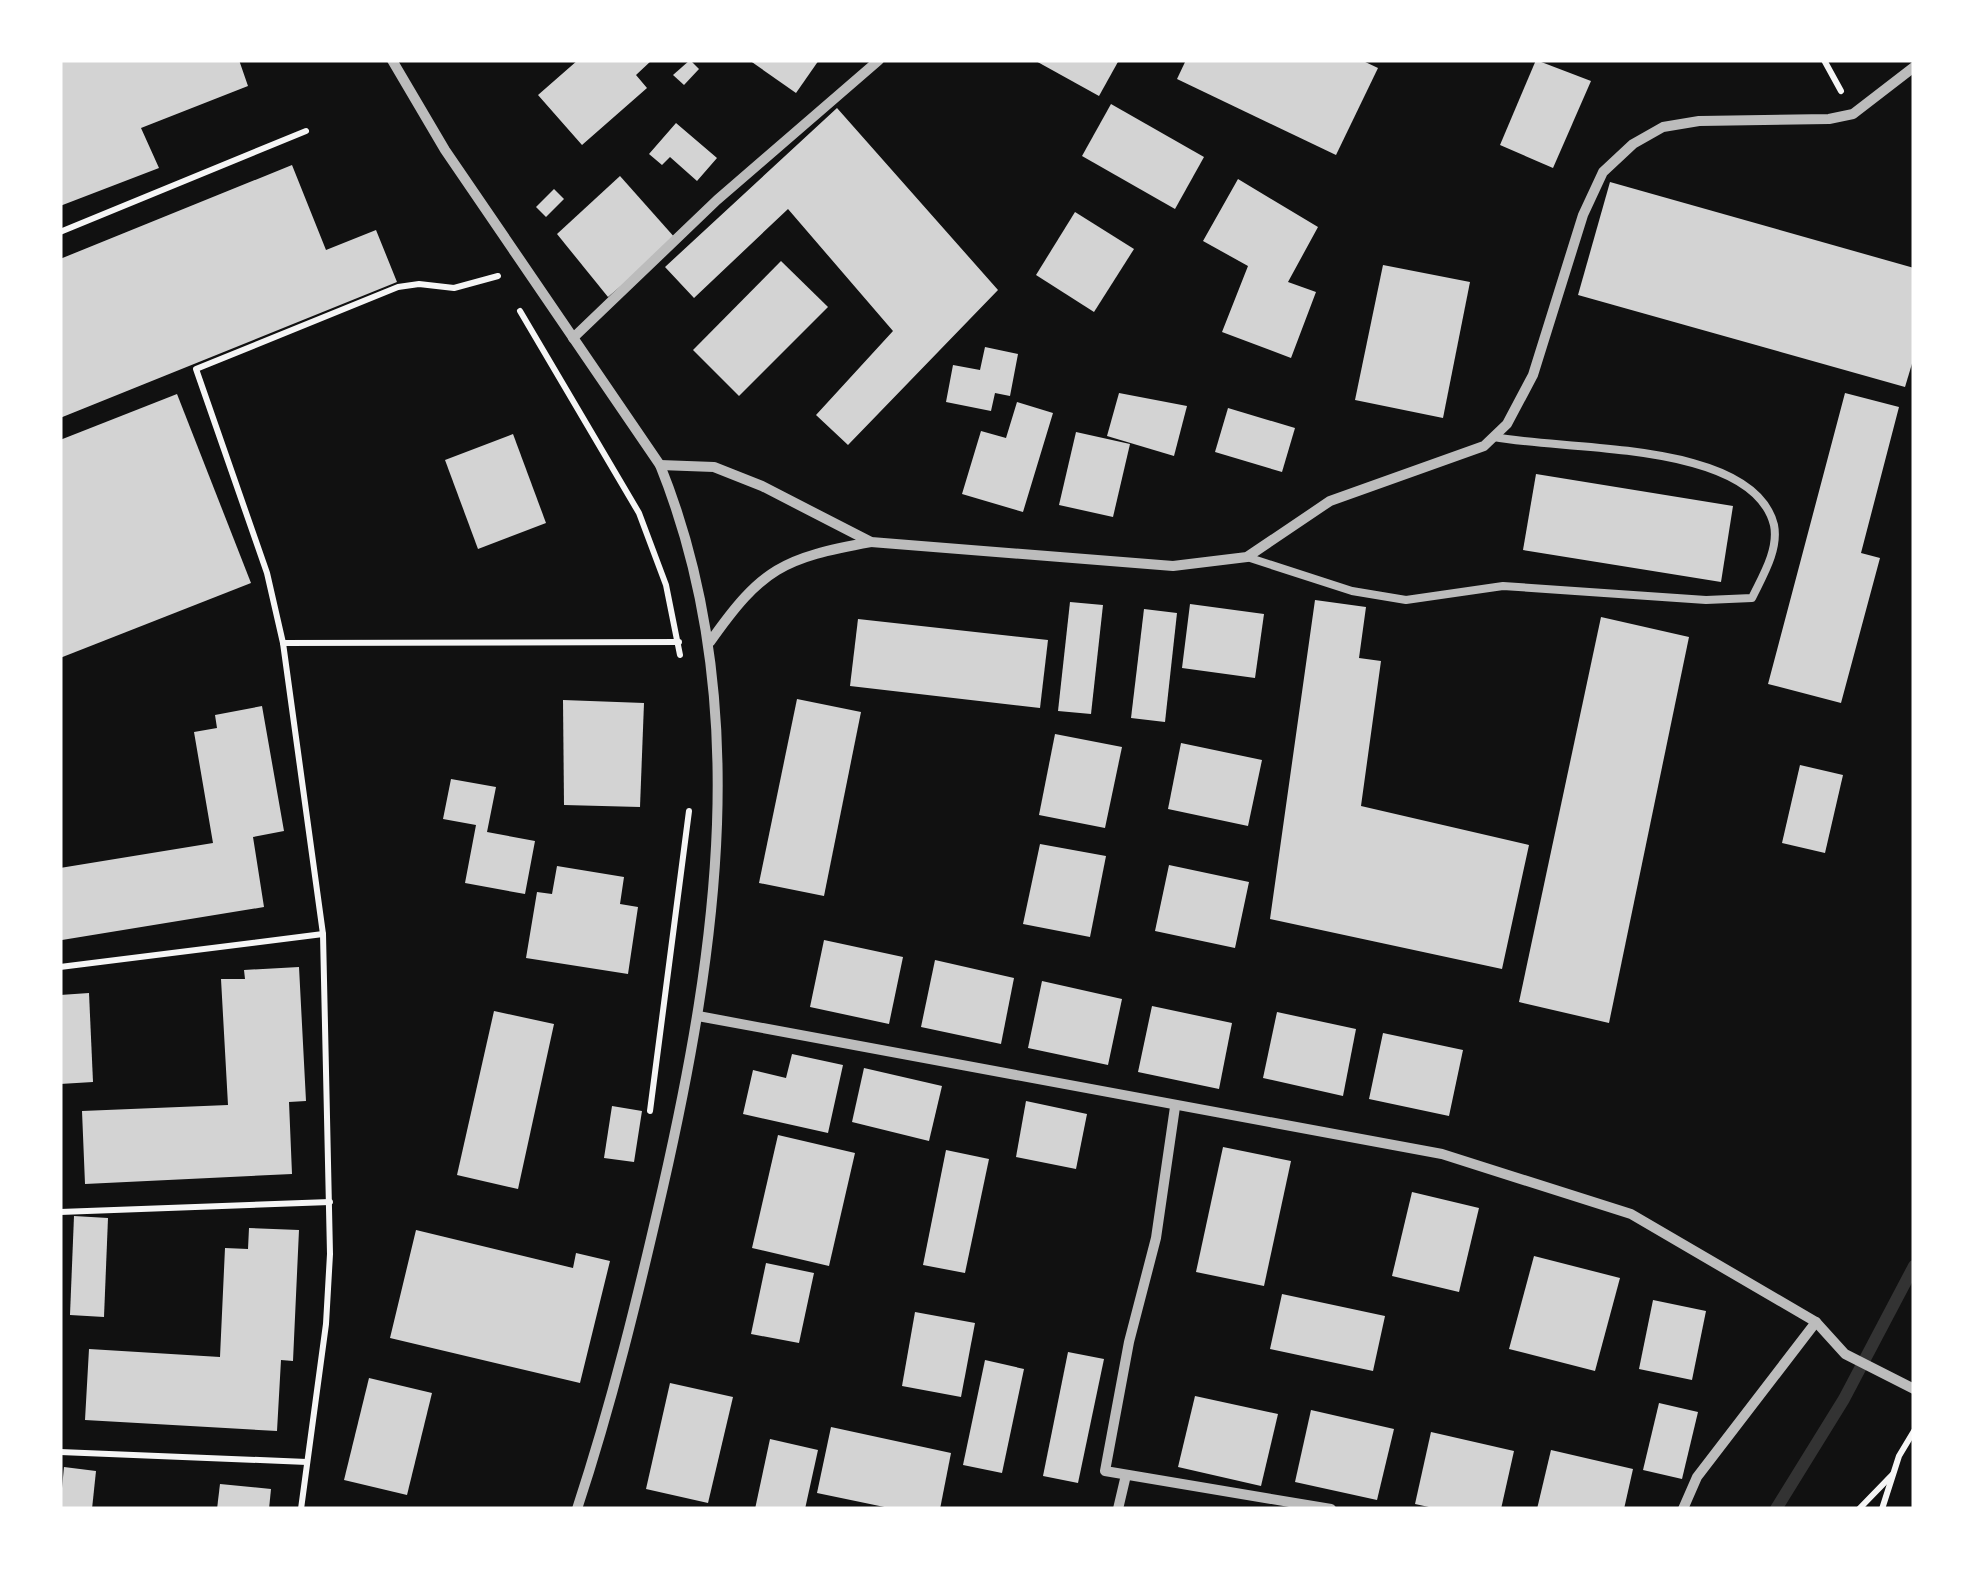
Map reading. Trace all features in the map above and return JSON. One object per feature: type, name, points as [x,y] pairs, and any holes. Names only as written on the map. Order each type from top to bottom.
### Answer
[{"type":"street","points":[[392,60],[445,150],[660,465],[682,520],[710,642],[720,766],[716,866],[698,1016],[636,1307],[577,1509]]},
{"type":"street","points":[[574,338],[717,200],[879,60]]},
{"type":"street","points":[[710,642],[765,575],[804,554],[871,542],[1173,566],[1247,557],[1330,500],[1484,446],[1508,424],[1532,375],[1583,215],[1602,172],[1633,144],[1662,127],[1699,121],[1829,120],[1853,114],[1914,67]]},
{"type":"street","points":[[660,465],[714,466],[871,542]]},
{"type":"street","points":[[698,1016],[1442,1154],[1631,1214],[1816,1322],[1845,1354],[1914,1388]]},
{"type":"street","points":[[1174,1107],[1156,1238],[1129,1342],[1105,1471],[1331,1509]]},
{"type":"street","points":[[1683,1509],[1697,1477],[1816,1322]]},
{"type":"street","points":[[1118,1509],[1126,1475]]},
{"type":"lane","points":[[1247,557],[1352,590],[1406,600],[1503,586],[1706,600],[1752,598],[1771,557],[1774,526],[1755,490],[1715,469],[1638,452],[1533,445],[1494,437]]},
{"type":"path","points":[[1824,60],[1853,114]]},
{"type":"path","points":[[60,232],[306,131]]},
{"type":"path","points":[[489,262],[508,292]]},
{"type":"path","points":[[302,1509],[326,1324],[330,1202],[323,934],[283,642],[267,573],[196,370],[398,287],[419,284],[454,288],[498,276]]},
{"type":"path","points":[[519,309],[639,513],[666,585],[682,660]]},
{"type":"path","points":[[283,642],[710,642]]},
{"type":"path","points":[[648,1126],[674,948],[690,798]]},
{"type":"path","points":[[60,967],[323,934]]},
{"type":"path","points":[[60,1212],[330,1202]]},
{"type":"path","points":[[1882,1509],[1892,1474],[1914,1431]]},
{"type":"path","points":[[60,1452],[307,1462]]},
{"type":"path","points":[[1859,1509],[1892,1474]]},
{"type":"building","points":[[60,60],[239,60],[248,86],[141,128],[159,168],[60,206]]},
{"type":"building","points":[[578,60],[652,60],[636,75],[647,88],[582,145],[538,95]]},
{"type":"building","points":[[690,60],[699,69],[684,85],[673,75]]},
{"type":"building","points":[[749,60],[819,60],[796,93]]},
{"type":"building","points":[[1034,60],[1119,60],[1099,96]]},
{"type":"building","points":[[1186,60],[1361,60],[1378,68],[1336,155],[1177,79]]},
{"type":"building","points":[[1536,60],[1591,81],[1553,168],[1500,145]]},
{"type":"building","points":[[1111,104],[1204,157],[1175,209],[1082,156]]},
{"type":"building","points":[[837,108],[998,290],[848,445],[816,415],[893,331],[788,209],[694,298],[665,267]]},
{"type":"building","points":[[676,123],[717,158],[697,181],[670,157],[662,165],[649,154]]},
{"type":"building","points":[[292,165],[326,250],[376,230],[397,282],[60,418],[60,259]]},
{"type":"building","points":[[620,176],[676,239],[608,297],[557,234]]},
{"type":"building","points":[[1238,179],[1318,227],[1288,282],[1316,292],[1291,358],[1222,332],[1248,266],[1203,241]]},
{"type":"building","points":[[1610,182],[1914,268],[1914,357],[1905,387],[1578,295]]},
{"type":"building","points":[[554,189],[564,199],[546,217],[536,207]]},
{"type":"building","points":[[1075,212],[1134,249],[1094,312],[1036,275]]},
{"type":"building","points":[[781,261],[828,307],[739,396],[693,350]]},
{"type":"building","points":[[1383,265],[1470,282],[1443,418],[1355,400]]},
{"type":"building","points":[[985,347],[1018,354],[1010,396],[995,393],[991,411],[946,402],[953,365],[980,370]]},
{"type":"building","points":[[1119,393],[1187,406],[1174,456],[1107,436]]},
{"type":"building","points":[[1845,393],[1899,407],[1861,553],[1880,558],[1841,703],[1768,684]]},
{"type":"building","points":[[177,394],[251,583],[60,658],[60,440]]},
{"type":"building","points":[[1017,402],[1053,413],[1023,512],[962,494],[981,431],[1006,438]]},
{"type":"building","points":[[1228,408],[1295,428],[1282,472],[1215,452]]},
{"type":"building","points":[[1076,432],[1130,444],[1113,517],[1059,505]]},
{"type":"building","points":[[513,434],[546,523],[478,549],[445,460]]},
{"type":"building","points":[[1536,474],[1733,506],[1721,582],[1523,550]]},
{"type":"building","points":[[1315,600],[1366,607],[1359,658],[1381,661],[1361,806],[1529,845],[1502,969],[1270,919]]},
{"type":"building","points":[[1070,602],[1103,605],[1091,714],[1058,711]]},
{"type":"building","points":[[1190,604],[1264,614],[1255,678],[1182,668]]},
{"type":"building","points":[[1144,609],[1177,613],[1165,722],[1131,718]]},
{"type":"building","points":[[1601,617],[1689,637],[1609,1023],[1519,1002]]},
{"type":"building","points":[[858,619],[1048,640],[1040,708],[850,686]]},
{"type":"building","points":[[797,699],[861,712],[824,896],[759,883]]},
{"type":"building","points":[[563,700],[644,703],[640,807],[564,805]]},
{"type":"building","points":[[262,706],[284,831],[253,837],[264,907],[62,940],[60,868],[213,843],[194,732],[217,728],[215,715]]},
{"type":"building","points":[[1055,734],[1122,747],[1105,828],[1039,815]]},
{"type":"building","points":[[1181,743],[1262,760],[1248,826],[1168,809]]},
{"type":"building","points":[[1800,765],[1843,775],[1825,853],[1782,843]]},
{"type":"building","points":[[451,779],[496,787],[487,832],[535,841],[525,894],[465,883],[476,825],[443,819]]},
{"type":"building","points":[[1040,844],[1106,856],[1090,937],[1023,924]]},
{"type":"building","points":[[1169,865],[1249,882],[1235,948],[1155,931]]},
{"type":"building","points":[[557,866],[624,877],[620,904],[638,907],[628,974],[526,958],[537,892],[552,894]]},
{"type":"building","points":[[824,940],[903,957],[889,1024],[810,1007]]},
{"type":"building","points":[[935,960],[1014,978],[1001,1044],[921,1027]]},
{"type":"building","points":[[299,967],[306,1101],[289,1102],[292,1174],[85,1184],[82,1111],[228,1105],[221,979],[245,979],[244,970]]},
{"type":"building","points":[[1042,981],[1122,999],[1108,1065],[1028,1048]]},
{"type":"building","points":[[89,993],[93,1082],[60,1084],[60,995]]},
{"type":"building","points":[[1152,1006],[1232,1023],[1219,1089],[1138,1072]]},
{"type":"building","points":[[494,1011],[554,1024],[518,1189],[457,1175]]},
{"type":"building","points":[[1277,1012],[1356,1029],[1343,1096],[1263,1078]]},
{"type":"building","points":[[1383,1033],[1463,1050],[1449,1116],[1369,1099]]},
{"type":"building","points":[[792,1054],[843,1065],[828,1133],[743,1114],[753,1070],[786,1078]]},
{"type":"building","points":[[864,1068],[942,1086],[929,1141],[852,1122]]},
{"type":"building","points":[[1026,1101],[1087,1114],[1076,1169],[1016,1157]]},
{"type":"building","points":[[612,1106],[642,1111],[634,1162],[604,1158]]},
{"type":"building","points":[[778,1135],[855,1153],[829,1266],[752,1248]]},
{"type":"building","points":[[1223,1147],[1291,1161],[1264,1286],[1196,1272]]},
{"type":"building","points":[[946,1150],[989,1159],[965,1273],[923,1265]]},
{"type":"building","points":[[1412,1192],[1479,1208],[1459,1292],[1392,1276]]},
{"type":"building","points":[[74,1216],[108,1218],[104,1317],[70,1315]]},
{"type":"building","points":[[249,1228],[299,1230],[293,1361],[281,1360],[277,1431],[85,1420],[89,1349],[220,1357],[225,1248],[248,1249]]},
{"type":"building","points":[[416,1230],[573,1268],[576,1253],[610,1261],[580,1383],[390,1338]]},
{"type":"building","points":[[1534,1256],[1620,1278],[1595,1371],[1509,1349]]},
{"type":"building","points":[[766,1263],[814,1273],[799,1343],[751,1334]]},
{"type":"building","points":[[1282,1294],[1385,1316],[1373,1371],[1270,1349]]},
{"type":"building","points":[[1653,1300],[1706,1311],[1692,1380],[1639,1369]]},
{"type":"building","points":[[915,1312],[975,1323],[961,1397],[902,1386]]},
{"type":"building","points":[[1068,1352],[1104,1359],[1078,1483],[1043,1476]]},
{"type":"building","points":[[985,1360],[1024,1369],[1002,1473],[963,1465]]},
{"type":"building","points":[[369,1378],[432,1393],[407,1495],[344,1480]]},
{"type":"building","points":[[670,1383],[733,1397],[708,1503],[646,1489]]},
{"type":"building","points":[[1195,1396],[1278,1414],[1261,1486],[1178,1467]]},
{"type":"building","points":[[1659,1403],[1698,1412],[1682,1479],[1643,1470]]},
{"type":"building","points":[[1311,1410],[1394,1429],[1377,1500],[1295,1482]]},
{"type":"building","points":[[831,1427],[951,1453],[940,1509],[894,1509],[817,1493]]},
{"type":"building","points":[[1431,1432],[1514,1451],[1501,1509],[1438,1509],[1415,1504]]},
{"type":"building","points":[[770,1439],[818,1450],[805,1509],[755,1509]]},
{"type":"building","points":[[1551,1450],[1633,1469],[1624,1509],[1537,1509]]},
{"type":"building","points":[[64,1467],[96,1471],[92,1509],[60,1509]]},
{"type":"building","points":[[220,1484],[271,1489],[269,1509],[217,1509]]},
{"type":"waterway","points":[[1776,1509],[1844,1399],[1914,1266]]}]
